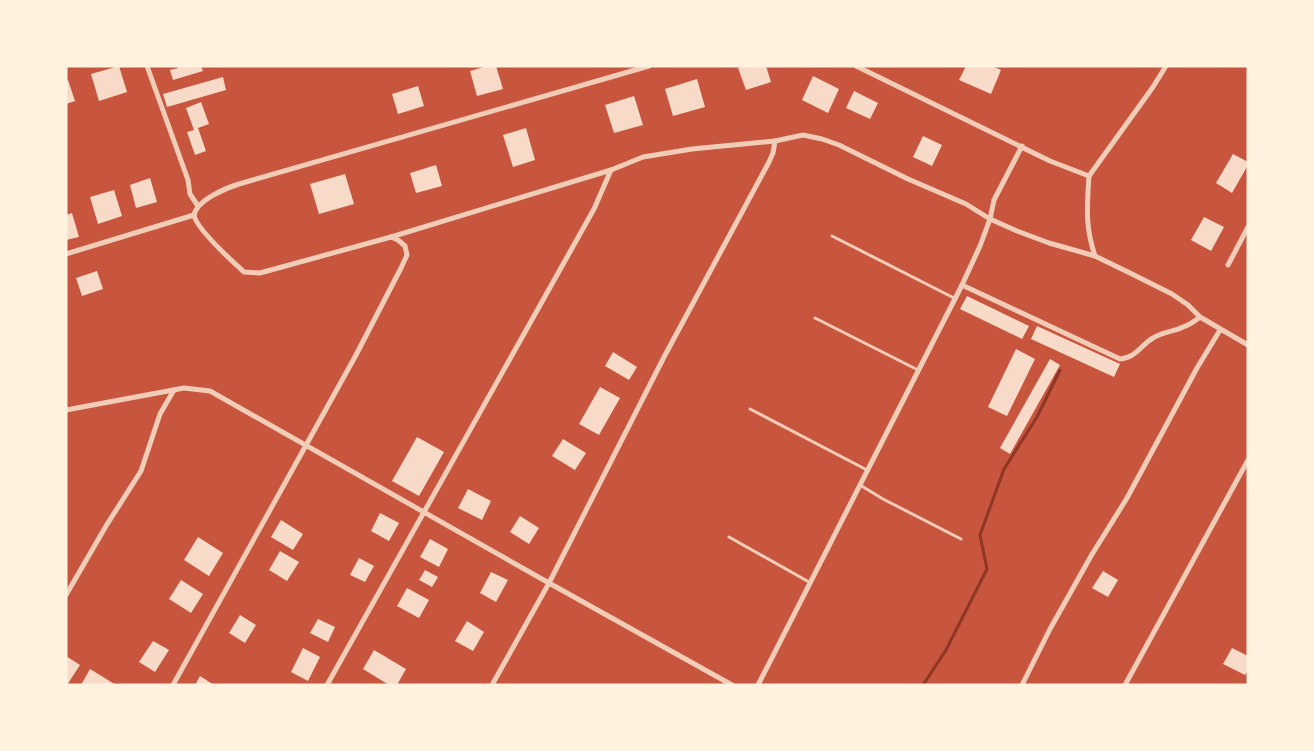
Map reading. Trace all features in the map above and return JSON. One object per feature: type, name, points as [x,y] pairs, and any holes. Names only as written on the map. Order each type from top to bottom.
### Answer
[{"type":"street","points":[[147,66],[188,180],[190,194],[198,206]]},
{"type":"street","points":[[649,66],[227,188],[198,206],[194,219],[244,272],[260,273],[391,237],[611,170],[643,157],[692,149],[803,136],[822,139],[839,145],[966,204],[990,219],[1049,243],[1095,256],[1172,294],[1188,305],[1200,317],[1248,345]]},
{"type":"street","points":[[856,66],[1050,161],[1089,176]]},
{"type":"street","points":[[1095,256],[1088,236],[1086,212],[1089,176],[1148,95],[1166,66]]},
{"type":"street","points":[[492,685],[549,583],[664,358],[769,162],[775,140]]},
{"type":"street","points":[[758,685],[962,285],[980,246],[990,219],[994,200],[1022,146]]},
{"type":"street","points":[[327,685],[594,210],[611,170]]},
{"type":"street","points":[[66,254],[194,215]]},
{"type":"street","points":[[1228,265],[1248,227]]},
{"type":"street","points":[[173,685],[307,445],[401,268],[406,255],[405,246],[391,237]]},
{"type":"street","points":[[962,285],[1120,359],[1129,358],[1136,354],[1151,339],[1183,327],[1200,317]]},
{"type":"street","points":[[1022,685],[1054,621],[1127,498],[1197,368],[1220,330]]},
{"type":"street","points":[[66,410],[184,388],[210,391],[732,685]]},
{"type":"street","points":[[66,596],[140,471],[160,414],[174,390]]},
{"type":"street","points":[[1125,685],[1248,460]]},
{"type":"lane","points":[[832,236],[954,298]]},
{"type":"lane","points":[[815,318],[918,370]]},
{"type":"lane","points":[[750,409],[867,470]]},
{"type":"lane","points":[[859,485],[961,539]]},
{"type":"lane","points":[[729,537],[809,582]]},
{"type":"building","points":[[119,66],[127,92],[99,101],[91,74]]},
{"type":"building","points":[[177,66],[201,66],[203,71],[173,80],[170,70],[178,68]]},
{"type":"building","points":[[487,66],[496,66],[503,89],[477,96],[470,71]]},
{"type":"building","points":[[743,66],[766,66],[771,82],[746,90],[738,68]]},
{"type":"building","points":[[966,66],[992,66],[1001,70],[991,94],[959,80]]},
{"type":"building","points":[[813,76],[839,89],[828,113],[802,100]]},
{"type":"building","points":[[223,77],[226,90],[167,107],[163,94]]},
{"type":"building","points":[[697,79],[705,107],[673,116],[665,89]]},
{"type":"building","points":[[68,80],[75,101],[66,104],[66,81]]},
{"type":"building","points":[[418,86],[424,106],[398,114],[392,94]]},
{"type":"building","points":[[854,91],[878,103],[870,119],[846,108]]},
{"type":"building","points":[[634,96],[643,125],[614,133],[605,105]]},
{"type":"building","points":[[201,102],[209,124],[198,128],[206,151],[195,155],[187,132],[194,130],[186,108]]},
{"type":"building","points":[[526,128],[535,160],[513,167],[503,135]]},
{"type":"building","points":[[923,136],[942,145],[932,166],[913,157]]},
{"type":"building","points":[[1233,154],[1248,162],[1248,165],[1232,193],[1216,183]]},
{"type":"building","points":[[436,165],[442,186],[416,193],[410,173]]},
{"type":"building","points":[[345,174],[354,204],[319,214],[310,184]]},
{"type":"building","points":[[150,178],[157,202],[136,208],[130,185]]},
{"type":"building","points":[[114,190],[122,216],[98,224],[90,197]]},
{"type":"building","points":[[72,213],[79,237],[66,240],[66,215]]},
{"type":"building","points":[[1204,217],[1224,227],[1211,251],[1191,240]]},
{"type":"building","points":[[97,271],[103,289],[82,296],[76,278]]},
{"type":"building","points":[[967,296],[1029,326],[1022,339],[960,309]]},
{"type":"building","points":[[1037,326],[1120,364],[1114,377],[1031,339]]},
{"type":"building","points":[[1016,349],[1035,359],[1007,416],[988,407]]},
{"type":"building","points":[[613,352],[637,367],[629,380],[605,366]]},
{"type":"building","points":[[1050,359],[1060,365],[1010,454],[1000,448]]},
{"type":"building","points":[[600,387],[620,398],[599,435],[579,424]]},
{"type":"building","points":[[417,437],[444,452],[419,496],[392,481]]},
{"type":"building","points":[[563,439],[586,453],[575,470],[552,456]]},
{"type":"building","points":[[468,489],[491,501],[482,520],[458,508]]},
{"type":"building","points":[[380,513],[399,523],[389,541],[371,531]]},
{"type":"building","points":[[520,516],[539,528],[529,544],[510,532]]},
{"type":"building","points":[[281,520],[303,534],[293,550],[271,537]]},
{"type":"building","points":[[198,537],[223,553],[209,576],[184,560]]},
{"type":"building","points":[[430,539],[448,549],[439,567],[420,557]]},
{"type":"building","points":[[280,551],[299,562],[287,581],[269,570]]},
{"type":"building","points":[[359,558],[374,566],[365,582],[350,575]]},
{"type":"building","points":[[425,570],[438,577],[432,587],[419,580]]},
{"type":"building","points":[[1103,571],[1118,580],[1108,597],[1092,588]]},
{"type":"building","points":[[491,572],[508,580],[496,602],[480,593]]},
{"type":"building","points":[[181,580],[203,594],[191,613],[169,599]]},
{"type":"building","points":[[407,588],[429,600],[419,618],[397,606]]},
{"type":"building","points":[[240,615],[256,625],[245,643],[229,633]]},
{"type":"building","points":[[318,619],[335,627],[328,642],[310,633]]},
{"type":"building","points":[[467,621],[484,632],[473,651],[455,641]]},
{"type":"building","points":[[153,641],[169,650],[155,672],[139,662]]},
{"type":"building","points":[[303,648],[320,657],[308,681],[291,672]]},
{"type":"building","points":[[1232,648],[1248,656],[1248,670],[1245,675],[1223,664]]},
{"type":"building","points":[[374,650],[406,669],[397,685],[389,685],[363,669]]},
{"type":"building","points":[[66,656],[80,665],[67,685],[66,685]]},
{"type":"building","points":[[90,669],[116,685],[81,685]]},
{"type":"building","points":[[200,676],[214,685],[195,685]]},
{"type":"waterway","points":[[923,685],[946,650],[987,569],[980,535],[1004,469],[1037,417],[1060,370]]}]
